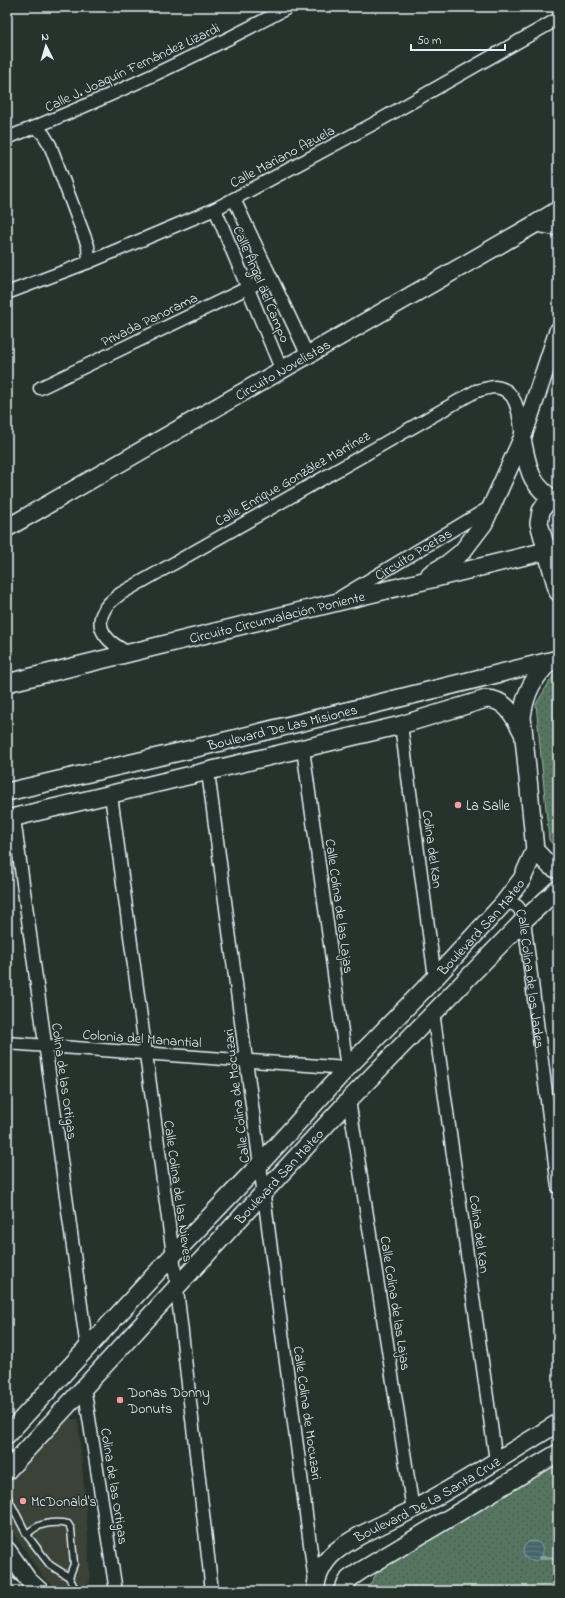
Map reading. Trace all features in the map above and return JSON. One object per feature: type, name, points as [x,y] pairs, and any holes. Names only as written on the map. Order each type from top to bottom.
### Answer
[{"type":"main road","name":"Circuito Novelistas","points":[[7,528],[308,356],[558,210]]},
{"type":"main road","points":[[538,223],[558,227]]},
{"type":"main road","name":"Circuito Poetas","points":[[418,581],[448,564],[462,552],[484,523],[522,439],[558,331]]},
{"type":"main road","points":[[522,439],[530,474],[540,490],[554,500],[541,511],[539,523],[553,549],[558,592]]},
{"type":"main road","name":"Circuito Circunvalación Poniente","points":[[7,683],[553,549]]},
{"type":"main road","points":[[554,660],[538,673],[530,686],[524,701],[522,717],[535,850],[550,866],[558,870]]},
{"type":"main road","name":"Boulevard De Las Misiones","points":[[7,792],[205,746],[554,660]]},
{"type":"main road","name":"Boulevard De Las Misiones","points":[[10,819],[401,725],[477,701],[494,699],[507,707],[523,733]]},
{"type":"main road","name":"Boulevard San Mateo","points":[[7,1435],[173,1254],[259,1165],[347,1068],[435,978],[503,904],[522,879],[535,850]]},
{"type":"main road","name":"Boulevard San Mateo","points":[[7,1470],[349,1100],[524,920],[558,889]]},
{"type":"main road","name":"Boulevard De La Santa Cruz","points":[[316,1586],[324,1564],[334,1552],[346,1544],[413,1510],[558,1423]]},
{"type":"main road","name":"Boulevard De La Santa Cruz","points":[[342,1591],[349,1579],[359,1572],[558,1453]]},
{"type":"main road","points":[[7,1550],[34,1585]]},
{"type":"main road","points":[[7,1567],[34,1585]]},
{"type":"main road","points":[[7,1586],[13,1591]]},
{"type":"street","name":"Calle J. Joaquín Fernández Lizardi","points":[[7,138],[110,96],[176,66],[288,7]]},
{"type":"street","name":"Calle Mariano Azuela","points":[[7,293],[89,262],[215,209],[373,124],[558,19]]},
{"type":"street","points":[[36,127],[44,135],[50,145],[88,246],[89,262]]},
{"type":"street","name":"Calle Ángel del Campo","points":[[234,199],[308,356]]},
{"type":"street","name":"Calle Ángel del Campo","points":[[215,209],[282,371]]},
{"type":"street","name":"Privada Panorama","points":[[40,388],[270,277]]},
{"type":"street","name":"Calle Enrique González Martínez","points":[[129,653],[115,647],[107,640],[102,628],[101,618],[106,606],[120,594],[476,390],[495,387],[510,393],[517,405],[522,439]]},
{"type":"street","name":"Circuito Poetas","points":[[333,602],[492,506]]},
{"type":"street","name":"Colina del Kan","points":[[401,725],[435,978]]},
{"type":"street","name":"Calle Colina de las Lajas","points":[[303,749],[347,1068]]},
{"type":"street","name":"Calle Colina de Mocuzari","points":[[208,772],[316,1586]]},
{"type":"street","name":"Calle Colina de las Nieves","points":[[110,795],[173,1254],[212,1591]]},
{"type":"street","name":"Colina de las Ortigas","points":[[10,819],[45,1046],[87,1348]]},
{"type":"street","name":"Calle Colina de los Jades","points":[[503,904],[512,902],[517,905],[524,920],[558,1187]]},
{"type":"street","name":"Colina del Kan","points":[[433,1012],[496,1461]]},
{"type":"street","name":"Colonia del Manantial","points":[[7,1043],[247,1059],[347,1068]]},
{"type":"street","name":"Calle Colina de las Lajas","points":[[349,1100],[413,1510]]},
{"type":"street","name":"Colina de las Ortigas","points":[[84,1386],[116,1591]]},
{"type":"lane","points":[[7,1496],[27,1535],[50,1565],[69,1577],[76,1591]]},
{"type":"lane","points":[[27,1535],[31,1530],[40,1525],[61,1523],[68,1524],[71,1529],[74,1564],[69,1577]]},
{"type":"shaded area","points":[[69,1416],[71,1419],[78,1419],[87,1522],[90,1582],[83,1590],[84,1591],[66,1591],[63,1589],[60,1591],[43,1577],[7,1524],[7,1486]]},
{"type":"green space","points":[[558,668],[558,850],[549,840],[536,704]]},
{"type":"green space","points":[[558,1460],[558,1591],[366,1591],[382,1564],[455,1524]]},
{"type":"water","points":[[533,1541],[540,1544],[543,1551],[540,1558],[533,1561],[526,1558],[523,1551],[526,1544]]},
{"type":"waterway","points":[[540,1558],[551,1558],[558,1561]]},
{"type":"place","name":"La Salle","points":[[458,805]]},
{"type":"place","name":"Donas Donny Donuts","points":[[120,1400]]},
{"type":"place","name":"McDonald's","points":[[23,1501]]}]
